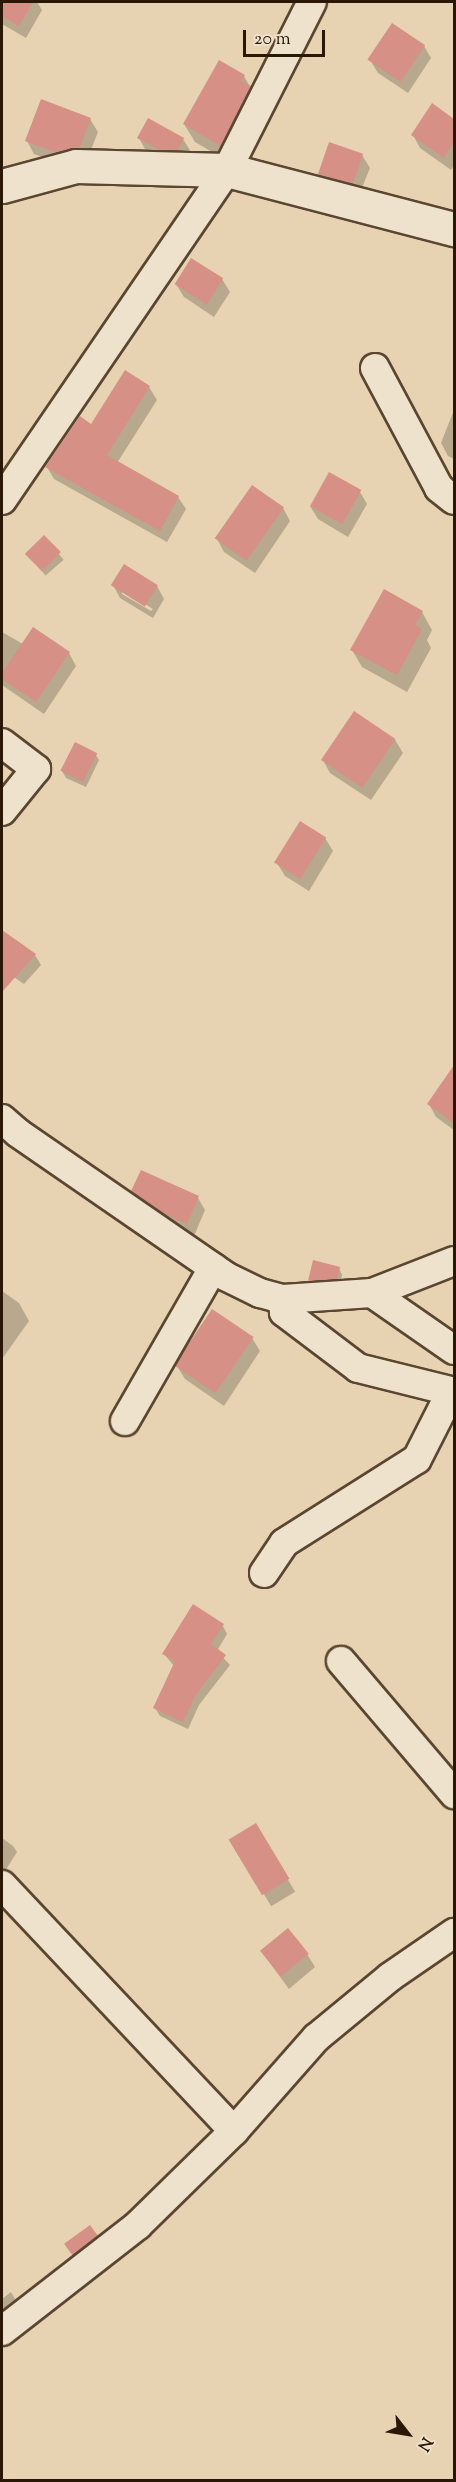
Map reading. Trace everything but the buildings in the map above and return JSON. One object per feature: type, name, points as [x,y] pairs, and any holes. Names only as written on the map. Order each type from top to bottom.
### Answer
[{"type":"main road","points":[[2,186],[76,166],[227,170],[454,229]]},
{"type":"street","points":[[2,500],[227,170],[312,2]]},
{"type":"street","points":[[375,368],[439,488],[454,500]]},
{"type":"street","points":[[2,743],[36,769],[2,812]]},
{"type":"street","points":[[2,1119],[18,1133],[213,1268],[260,1293],[284,1299],[372,1293],[454,1261]]},
{"type":"street","points":[[124,1421],[213,1268]]},
{"type":"street","points":[[372,1293],[454,1350]]},
{"type":"street","points":[[264,1573],[284,1543],[417,1459],[453,1392],[358,1368],[284,1312],[284,1299]]},
{"type":"street","points":[[341,1661],[454,1794]]},
{"type":"street","points":[[2,1885],[234,2131]]},
{"type":"street","points":[[2,2331],[138,2225],[234,2131],[316,2038],[390,1977],[454,1933]]}]
